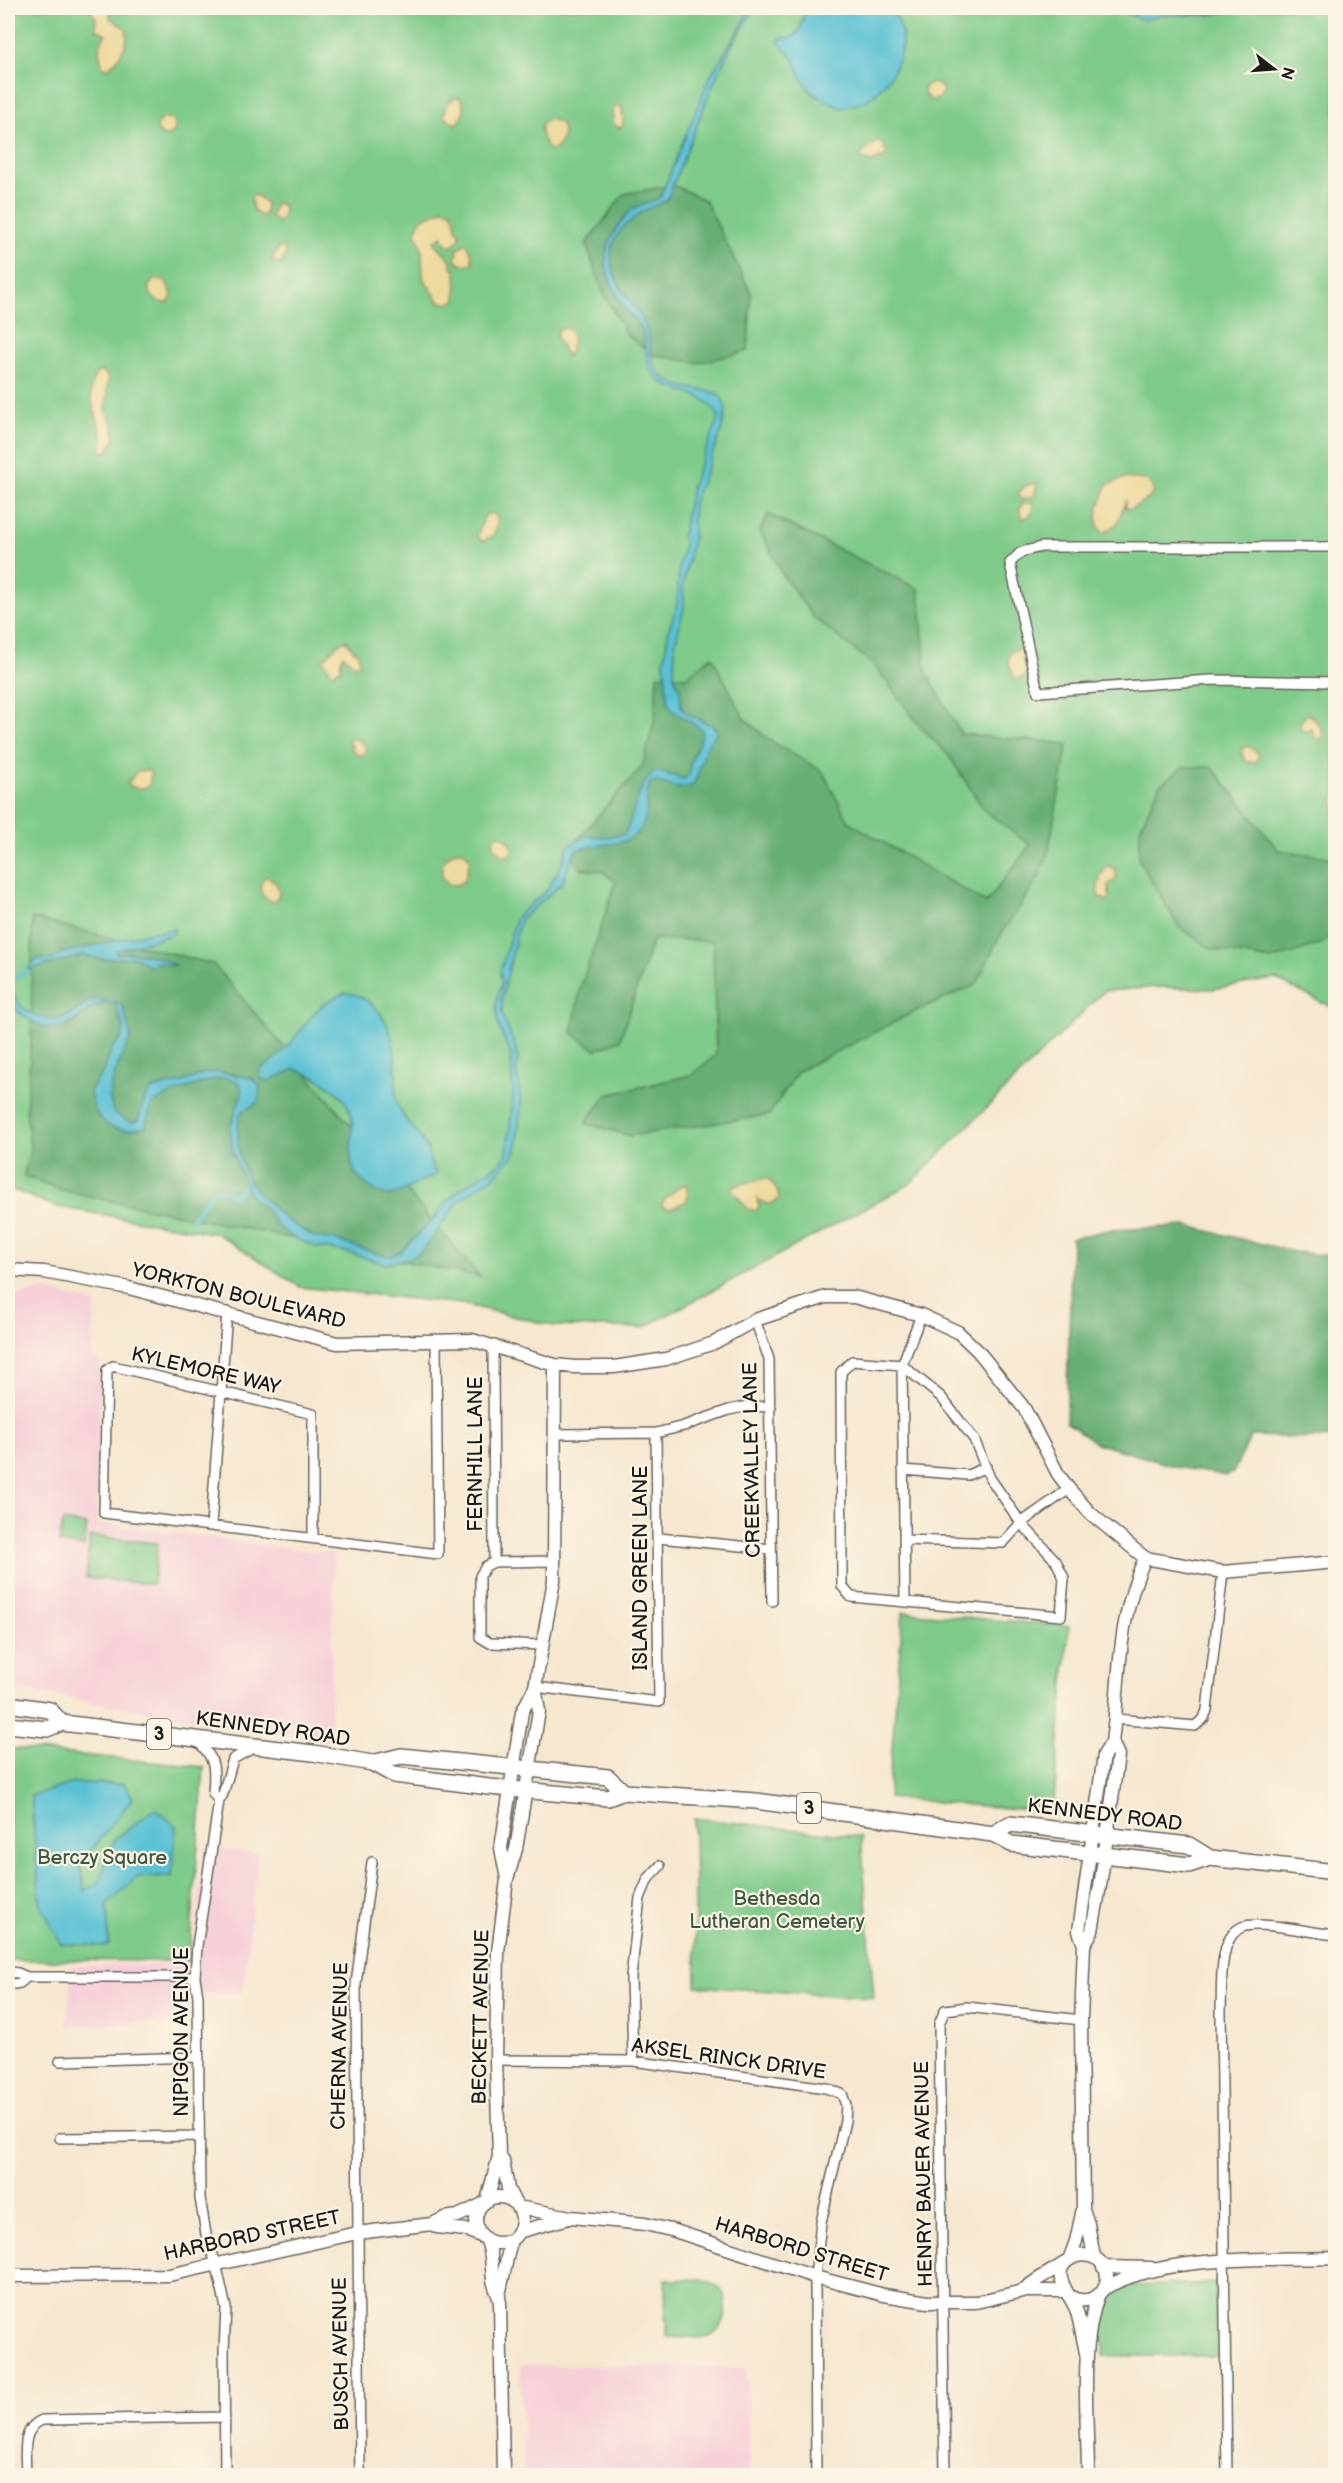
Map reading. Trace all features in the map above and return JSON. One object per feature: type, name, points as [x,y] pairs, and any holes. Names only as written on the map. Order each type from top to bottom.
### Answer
[{"type":"main road","name":"KENNEDY ROAD","points":[[8,1704],[50,1710],[62,1723]]},
{"type":"main road","name":"KENNEDY ROAD","points":[[8,1725],[47,1729],[62,1723],[256,1746],[372,1763],[394,1775],[518,1790],[608,1798],[624,1792],[756,1801],[993,1834],[1011,1844],[1189,1865],[1210,1858],[1335,1872]]},
{"type":"main road","name":"KENNEDY ROAD","points":[[372,1763],[401,1756],[608,1777],[624,1792]]},
{"type":"main road","name":"KENNEDY ROAD","points":[[993,1834],[1010,1824],[1101,1834],[1189,1845],[1210,1858]]},
{"type":"street","points":[[1335,547],[1041,547],[1021,552],[1010,563],[1038,692],[1211,680],[1335,682]]},
{"type":"street","name":"YORKTON BOULEVARD","points":[[8,1270],[72,1276],[227,1312],[337,1343],[472,1340],[555,1365],[614,1367],[666,1359],[714,1343],[755,1320],[826,1297],[855,1297],[921,1315],[958,1332],[978,1351],[1024,1408],[1058,1474],[1069,1489],[1090,1513],[1145,1558],[1223,1572],[1335,1562]]},
{"type":"street","points":[[211,1525],[227,1312]]},
{"type":"street","points":[[905,1601],[902,1365],[921,1315]]},
{"type":"street","name":"CREEKVALLEY LANE","points":[[755,1320],[769,1359],[772,1601]]},
{"type":"street","name":"KYLEMORE WAY","points":[[313,1537],[313,1414],[113,1366],[106,1370],[104,1513],[438,1554],[436,1340]]},
{"type":"street","name":"FERNHILL LANE","points":[[493,1345],[494,1562]]},
{"type":"street","points":[[852,1361],[902,1365],[941,1398],[974,1439],[990,1478],[1021,1523],[1056,1561],[1064,1578],[1060,1616],[851,1597],[842,1586],[841,1372],[852,1361]]},
{"type":"street","name":"BECKETT AVENUE","points":[[485,2202],[499,2156],[496,2060],[498,1952],[507,1879],[501,1848],[518,1790],[521,1768],[539,1711],[535,1687],[555,1561],[555,1365]]},
{"type":"street","points":[[555,1434],[656,1433],[729,1410],[748,1406],[771,1407]]},
{"type":"street","name":"ISLAND GREEN LANE","points":[[535,1687],[659,1702],[659,1538],[656,1433]]},
{"type":"street","points":[[903,1470],[968,1475],[986,1467]]},
{"type":"street","points":[[904,1539],[1003,1543],[1021,1523],[1069,1489]]},
{"type":"street","points":[[659,1538],[771,1549]]},
{"type":"street","points":[[1087,2358],[1077,2310],[1066,2293],[1061,2274],[1076,2241],[1083,2209],[1080,2020],[1083,1945],[1079,1930],[1090,1853],[1101,1834],[1118,1755],[1112,1742],[1124,1618],[1132,1589],[1145,1558]]},
{"type":"street","points":[[542,1645],[490,1642],[480,1636],[480,1576],[486,1566],[494,1562],[555,1561]]},
{"type":"street","points":[[1116,1719],[1195,1726],[1204,1718],[1207,1710],[1223,1572]]},
{"type":"street","name":"NIPIGON AVENUE","points":[[192,1738],[210,1754],[215,1771],[213,1793],[219,1800]]},
{"type":"street","name":"NIPIGON AVENUE","points":[[225,2475],[226,2308],[216,2263],[207,2240],[200,2198],[198,1995],[195,1977],[197,1946],[219,1800],[223,1794],[233,1759],[256,1746]]},
{"type":"street","points":[[1083,1945],[1092,1931],[1106,1855],[1101,1834]]},
{"type":"street","name":"CHERNA AVENUE","points":[[357,2233],[356,1984],[372,1862]]},
{"type":"street","points":[[633,2061],[631,1977],[640,1898],[648,1879],[660,1866]]},
{"type":"street","points":[[1227,2475],[1221,2010],[1222,1968],[1226,1946],[1234,1931],[1244,1926],[1260,1925],[1335,1935]]},
{"type":"street","points":[[8,1972],[27,1977],[195,1977]]},
{"type":"street","points":[[8,1985],[20,1983],[27,1977]]},
{"type":"street","name":"HENRY BAUER AVENUE","points":[[945,2475],[939,2024],[945,2010],[967,2007],[1080,2020]]},
{"type":"street","points":[[60,2061],[198,2057]]},
{"type":"street","name":"AKSEL RINCK DRIVE","points":[[496,2060],[633,2061],[826,2088],[842,2094],[846,2105],[845,2121],[821,2222],[815,2277]]},
{"type":"street","points":[[60,2138],[200,2136]]},
{"type":"street","name":"BECKETT AVENUE","points":[[499,2156],[508,2189],[517,2206]]},
{"type":"street","points":[[500,2295],[493,2282],[491,2249],[476,2223],[478,2213],[485,2202],[503,2198],[517,2206],[522,2219],[515,2236],[500,2295],[503,2475]]},
{"type":"street","name":"HARBORD STREET","points":[[8,2276],[169,2275],[357,2233],[432,2224],[445,2218],[458,2216],[485,2202]]},
{"type":"street","name":"HARBORD STREET","points":[[517,2206],[531,2211],[624,2221],[675,2231],[815,2277],[884,2295],[928,2302],[976,2302],[1023,2291],[1066,2293]]},
{"type":"street","points":[[1083,2209],[1094,2257],[1103,2266],[1106,2275],[1091,2316],[1087,2358],[1088,2475]]},
{"type":"street","name":"HARBORD STREET","points":[[515,2236],[571,2217]]},
{"type":"street","name":"HARBORD STREET","points":[[432,2224],[437,2227],[466,2230],[485,2238]]},
{"type":"street","name":"BUSCH AVENUE","points":[[357,2233],[360,2475]]},
{"type":"street","points":[[485,2238],[496,2243],[515,2236]]},
{"type":"street","points":[[1068,2261],[1081,2255],[1094,2257]]},
{"type":"street","points":[[1066,2293],[1073,2299],[1086,2301],[1122,2278],[1155,2269],[1224,2262],[1335,2258]]},
{"type":"street","name":"HARBORD STREET","points":[[1023,2291],[1029,2283],[1043,2278],[1068,2261]]},
{"type":"street","points":[[1103,2266],[1155,2269]]},
{"type":"street","points":[[815,2277],[816,2475]]},
{"type":"street","points":[[26,2475],[27,2434],[35,2423],[44,2419],[225,2417]]},
{"type":"shaded area","points":[[45,1290],[95,1303],[93,1358],[100,1359],[97,1523],[334,1554],[330,1742],[8,1688],[8,1335],[12,1297]]},
{"type":"shaded area","points":[[205,1847],[258,1854],[243,1992],[186,1995],[185,2021],[67,2026],[72,1966],[192,1964]]},
{"type":"shaded area","points":[[520,2365],[747,2367],[749,2475],[524,2475]]},
{"type":"green space","points":[[8,8],[1335,8],[1335,1009],[1275,979],[1212,989],[1158,987],[1104,991],[910,1184],[643,1328],[555,1326],[462,1304],[300,1287],[218,1234],[57,1207],[8,1188]]},
{"type":"green space","points":[[673,185],[705,200],[751,293],[748,351],[698,363],[654,355],[627,335],[604,295],[586,244],[624,194]]},
{"type":"green space","points":[[768,514],[919,589],[926,671],[961,734],[1068,744],[1048,852],[1038,879],[998,939],[976,985],[922,1008],[798,1071],[769,1115],[630,1136],[585,1123],[607,1095],[691,1075],[716,1055],[713,941],[653,939],[620,1040],[596,1050],[572,1033],[580,989],[616,882],[602,871],[581,869],[571,855],[578,839],[643,765],[655,718],[657,674],[686,677],[712,656],[744,718],[769,740],[822,771],[849,822],[986,903],[1030,845],[985,811],[949,756],[919,725],[875,666],[813,617],[784,577],[760,531]]},
{"type":"green space","points":[[1183,767],[1212,767],[1278,850],[1335,858],[1335,934],[1320,944],[1271,960],[1212,949],[1179,927],[1139,860],[1140,829],[1159,786]]},
{"type":"green space","points":[[32,918],[213,964],[480,1277],[64,1191],[24,1176],[30,1149],[26,1107],[31,1046]]},
{"type":"green space","points":[[1188,1226],[1295,1252],[1335,1256],[1335,1439],[1251,1436],[1233,1473],[1225,1476],[1177,1467],[1096,1443],[1066,1422],[1072,1238],[1108,1230]]},
{"type":"green space","points":[[63,1521],[87,1525],[84,1547],[59,1543]]},
{"type":"green space","points":[[90,1536],[158,1543],[153,1584],[86,1578]]},
{"type":"green space","points":[[903,1612],[1069,1626],[1053,1812],[888,1798]]},
{"type":"green space","name":"Berczy Square","points":[[8,1748],[204,1767],[189,1961],[8,1960]]},
{"type":"green space","name":"Bethesda Lutheran Cemetery","points":[[694,1818],[861,1837],[874,1998],[696,1986]]},
{"type":"green space","points":[[702,2279],[716,2285],[723,2294],[726,2307],[724,2322],[715,2333],[709,2336],[666,2337],[665,2280]]},
{"type":"green space","points":[[1216,2283],[1218,2356],[1104,2356],[1102,2310],[1121,2290],[1132,2286]]},
{"type":"sand","points":[[89,8],[110,8],[110,18],[126,29],[125,45],[109,68],[103,67],[99,53],[101,42],[106,34],[96,29],[96,18]]},
{"type":"sand","points":[[932,83],[940,85],[943,91],[938,99],[931,100],[924,94],[923,87]]},
{"type":"sand","points":[[458,97],[462,100],[464,109],[460,121],[455,124],[443,116],[450,100]]},
{"type":"sand","points":[[616,106],[622,107],[623,125],[620,128],[614,124],[612,112]]},
{"type":"sand","points":[[166,118],[172,121],[175,127],[172,133],[166,136],[160,133],[157,127],[160,121]]},
{"type":"sand","points":[[550,119],[561,123],[563,131],[562,140],[550,151],[541,130],[542,123]]},
{"type":"sand","points":[[878,141],[883,144],[887,155],[871,162],[861,159],[861,154]]},
{"type":"sand","points":[[256,195],[266,203],[265,215],[261,216],[253,210],[251,197]]},
{"type":"sand","points":[[275,203],[281,204],[284,208],[283,217],[278,222],[271,217]]},
{"type":"sand","points":[[443,209],[450,210],[455,218],[456,229],[460,233],[460,238],[452,246],[447,246],[442,236],[434,242],[451,260],[451,268],[455,269],[456,300],[448,304],[439,301],[423,278],[422,249],[416,233],[421,219]]},
{"type":"sand","points":[[466,243],[473,263],[463,265],[457,262],[455,257],[458,253],[456,250]]},
{"type":"sand","points":[[280,247],[283,247],[286,253],[279,264],[272,261],[272,258]]},
{"type":"sand","points":[[154,280],[165,280],[172,294],[169,303],[161,302],[152,296],[149,285]]},
{"type":"sand","points":[[564,328],[570,330],[573,340],[567,356],[556,337],[558,330]]},
{"type":"sand","points":[[99,371],[105,373],[108,378],[106,410],[114,427],[115,439],[107,452],[102,451],[102,436],[91,395],[91,386]]},
{"type":"sand","points":[[1124,478],[1148,480],[1154,492],[1148,499],[1130,509],[1125,508],[1126,500],[1117,523],[1106,532],[1102,532],[1097,520],[1100,502],[1107,485]]},
{"type":"sand","points":[[1037,484],[1034,497],[1020,499],[1018,494],[1025,486]]},
{"type":"sand","points":[[1028,502],[1034,504],[1030,516],[1022,519],[1019,509],[1022,504]]},
{"type":"sand","points":[[491,513],[497,517],[496,529],[490,538],[482,541],[477,536],[485,515]]},
{"type":"sand","points":[[346,640],[354,651],[358,652],[360,663],[354,665],[343,655],[341,669],[332,673],[323,660],[338,644]]},
{"type":"sand","points":[[1025,648],[1027,652],[1023,660],[1027,674],[1023,678],[1015,679],[1008,662],[1010,652]]},
{"type":"sand","points":[[1308,714],[1320,726],[1323,736],[1321,740],[1314,737],[1312,729],[1306,732],[1300,728],[1300,722]]},
{"type":"sand","points":[[349,739],[361,742],[366,748],[364,754],[360,756],[353,751]]},
{"type":"sand","points":[[1248,746],[1259,754],[1256,762],[1247,762],[1242,755],[1242,749]]},
{"type":"sand","points":[[147,770],[151,773],[149,786],[138,789],[128,785],[136,772]]},
{"type":"sand","points":[[498,835],[510,842],[512,848],[510,855],[504,856],[494,847],[493,840]]},
{"type":"sand","points":[[456,851],[464,851],[470,859],[465,880],[460,884],[451,885],[442,878],[442,865],[448,856]]},
{"type":"sand","points":[[1108,866],[1116,870],[1116,879],[1108,885],[1110,898],[1107,901],[1098,896],[1098,887],[1099,880]]},
{"type":"sand","points":[[266,876],[273,881],[279,891],[277,899],[273,902],[261,891],[261,884]]},
{"type":"sand","points":[[766,1178],[775,1187],[779,1199],[769,1205],[757,1199],[759,1207],[756,1211],[748,1209],[731,1189],[733,1186]]},
{"type":"sand","points":[[683,1184],[686,1185],[687,1201],[670,1209],[663,1207],[664,1200]]},
{"type":"water","points":[[749,8],[755,8],[730,48],[712,87],[667,200],[644,210],[620,231],[612,249],[611,258],[616,279],[646,327],[651,357],[657,370],[668,381],[675,384],[718,394],[726,410],[721,432],[693,503],[693,538],[683,585],[684,607],[675,644],[674,676],[680,690],[681,707],[688,714],[712,726],[716,729],[716,733],[707,746],[694,784],[676,788],[650,782],[645,820],[640,830],[625,841],[575,851],[562,883],[520,920],[502,998],[502,1015],[515,1045],[521,1101],[517,1146],[514,1155],[494,1176],[460,1200],[423,1250],[413,1257],[386,1264],[346,1252],[316,1247],[294,1238],[279,1228],[267,1210],[250,1195],[233,1153],[230,1129],[242,1092],[239,1082],[227,1078],[218,1079],[188,1088],[152,1104],[145,1127],[124,1130],[115,1128],[101,1119],[92,1102],[90,1091],[104,1071],[113,1047],[121,1039],[124,1029],[116,1005],[103,1003],[93,1007],[67,1026],[56,1028],[42,1026],[22,1014],[8,1000],[8,988],[22,1007],[41,1018],[58,1019],[74,1012],[91,1000],[115,1001],[123,1006],[131,1038],[114,1075],[110,1095],[114,1113],[130,1122],[138,1121],[150,1090],[183,1082],[204,1073],[218,1072],[252,1078],[260,1086],[258,1102],[241,1112],[238,1123],[240,1159],[248,1180],[286,1220],[314,1237],[332,1239],[377,1254],[391,1256],[400,1252],[434,1219],[445,1203],[460,1189],[502,1162],[507,1153],[513,1098],[511,1055],[498,1024],[496,1003],[502,983],[500,972],[516,917],[547,890],[561,866],[568,846],[587,836],[609,837],[625,834],[640,792],[649,777],[656,771],[684,779],[690,773],[691,762],[700,741],[702,730],[672,710],[668,702],[664,660],[669,629],[677,605],[679,565],[684,545],[682,536],[692,485],[719,417],[704,400],[671,388],[652,372],[647,360],[642,329],[624,307],[611,283],[606,255],[612,236],[628,214],[634,208],[660,198],[710,76],[742,25]]},
{"type":"water","points":[[805,8],[889,8],[897,19],[902,44],[899,57],[886,82],[867,100],[857,105],[840,108],[813,94],[802,80],[794,59],[778,42],[781,38],[793,37],[797,34]]},
{"type":"water","points":[[1111,8],[1246,8],[1209,15],[1160,15],[1144,20]]},
{"type":"water","points":[[175,929],[170,935],[115,951],[117,954],[147,955],[176,966],[155,962],[148,967],[135,957],[101,959],[85,955],[27,970],[37,959],[52,960],[59,954],[143,934]]},
{"type":"water","points":[[345,993],[356,995],[370,1003],[389,1028],[394,1047],[397,1102],[403,1116],[427,1148],[436,1173],[435,1176],[394,1194],[380,1193],[358,1176],[351,1157],[351,1115],[343,1099],[331,1087],[295,1069],[268,1081],[260,1078],[261,1068],[269,1064],[285,1049],[315,1013],[333,998]]},
{"type":"water","points":[[73,1783],[124,1784],[133,1798],[80,1865],[85,1891],[99,1882],[114,1840],[155,1809],[176,1826],[172,1876],[137,1877],[107,1905],[109,1946],[61,1944],[40,1903],[31,1796]]},
{"type":"waterway","points":[[8,981],[28,971]]},
{"type":"waterway","points":[[191,1220],[212,1192],[221,1190],[235,1196],[244,1187]]}]
